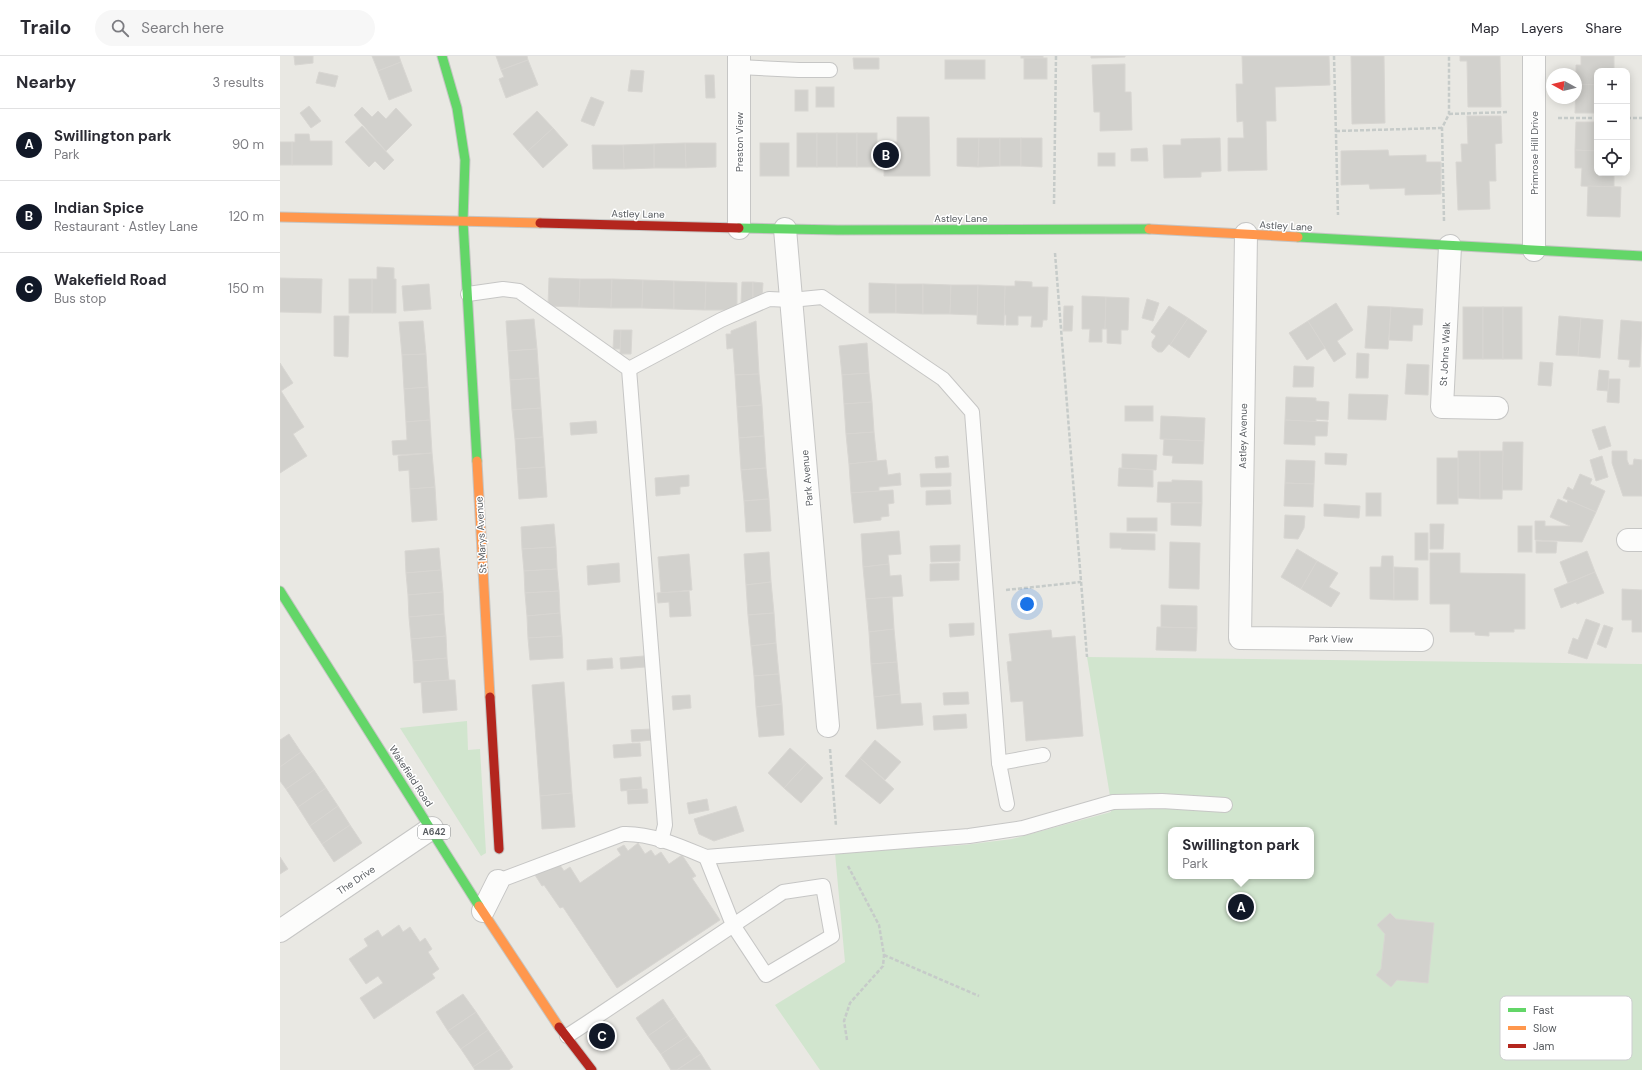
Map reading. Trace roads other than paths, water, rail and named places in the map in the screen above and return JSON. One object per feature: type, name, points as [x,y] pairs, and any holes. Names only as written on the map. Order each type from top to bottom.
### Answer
[{"type":"street","name":"St Marys Avenue","points":[[442,56],[457,108],[465,160],[463,222],[499,849]]},
{"type":"street","name":"Primrose Hill Drive","points":[[1534,56],[1534,250]]},
{"type":"street","name":"Preston View","points":[[739,62],[739,228]]},
{"type":"street","name":"Astley Lane","points":[[280,218],[838,230],[1134,228],[1642,256]]},
{"type":"street","name":"Park Avenue","points":[[785,229],[828,726]]},
{"type":"street","name":"Astley Avenue","points":[[1240,638],[1246,234]]},
{"type":"street","name":"St Johns Walk","points":[[1447,246],[1442,408],[1498,408]]},
{"type":"street","name":"Wakefield Road","points":[[280,591],[432,828],[483,911],[567,1036],[592,1070]]},
{"type":"street","name":"Park View","points":[[1240,638],[1422,640]]},
{"type":"street","name":"The Drive","points":[[280,931],[432,828]]},
{"type":"street","points":[[483,911],[498,881]]},
{"type":"lane","points":[[739,62],[799,70],[830,70]]},
{"type":"lane","points":[[468,294],[502,289],[519,291],[629,369]]},
{"type":"lane","points":[[629,369],[721,320],[769,299],[791,300],[822,297],[943,379],[972,412],[999,762],[1007,804]]},
{"type":"lane","points":[[629,369],[665,825],[661,841]]},
{"type":"lane","points":[[999,762],[1043,755]]},
{"type":"lane","points":[[498,881],[623,834],[634,834],[681,846],[706,857],[969,836],[1011,830],[1076,814],[1113,802],[1162,802],[1224,805]]},
{"type":"lane","points":[[567,1036],[733,925],[783,892],[823,886],[832,936],[766,975],[733,925],[706,857]]},
{"type":"place","name":"Indian Spice","points":[[886,155]]},
{"type":"place","name":"Swillington park","points":[[1241,907]]},
{"type":"place","name":"Wakefield Road","points":[[602,1036]]}]
